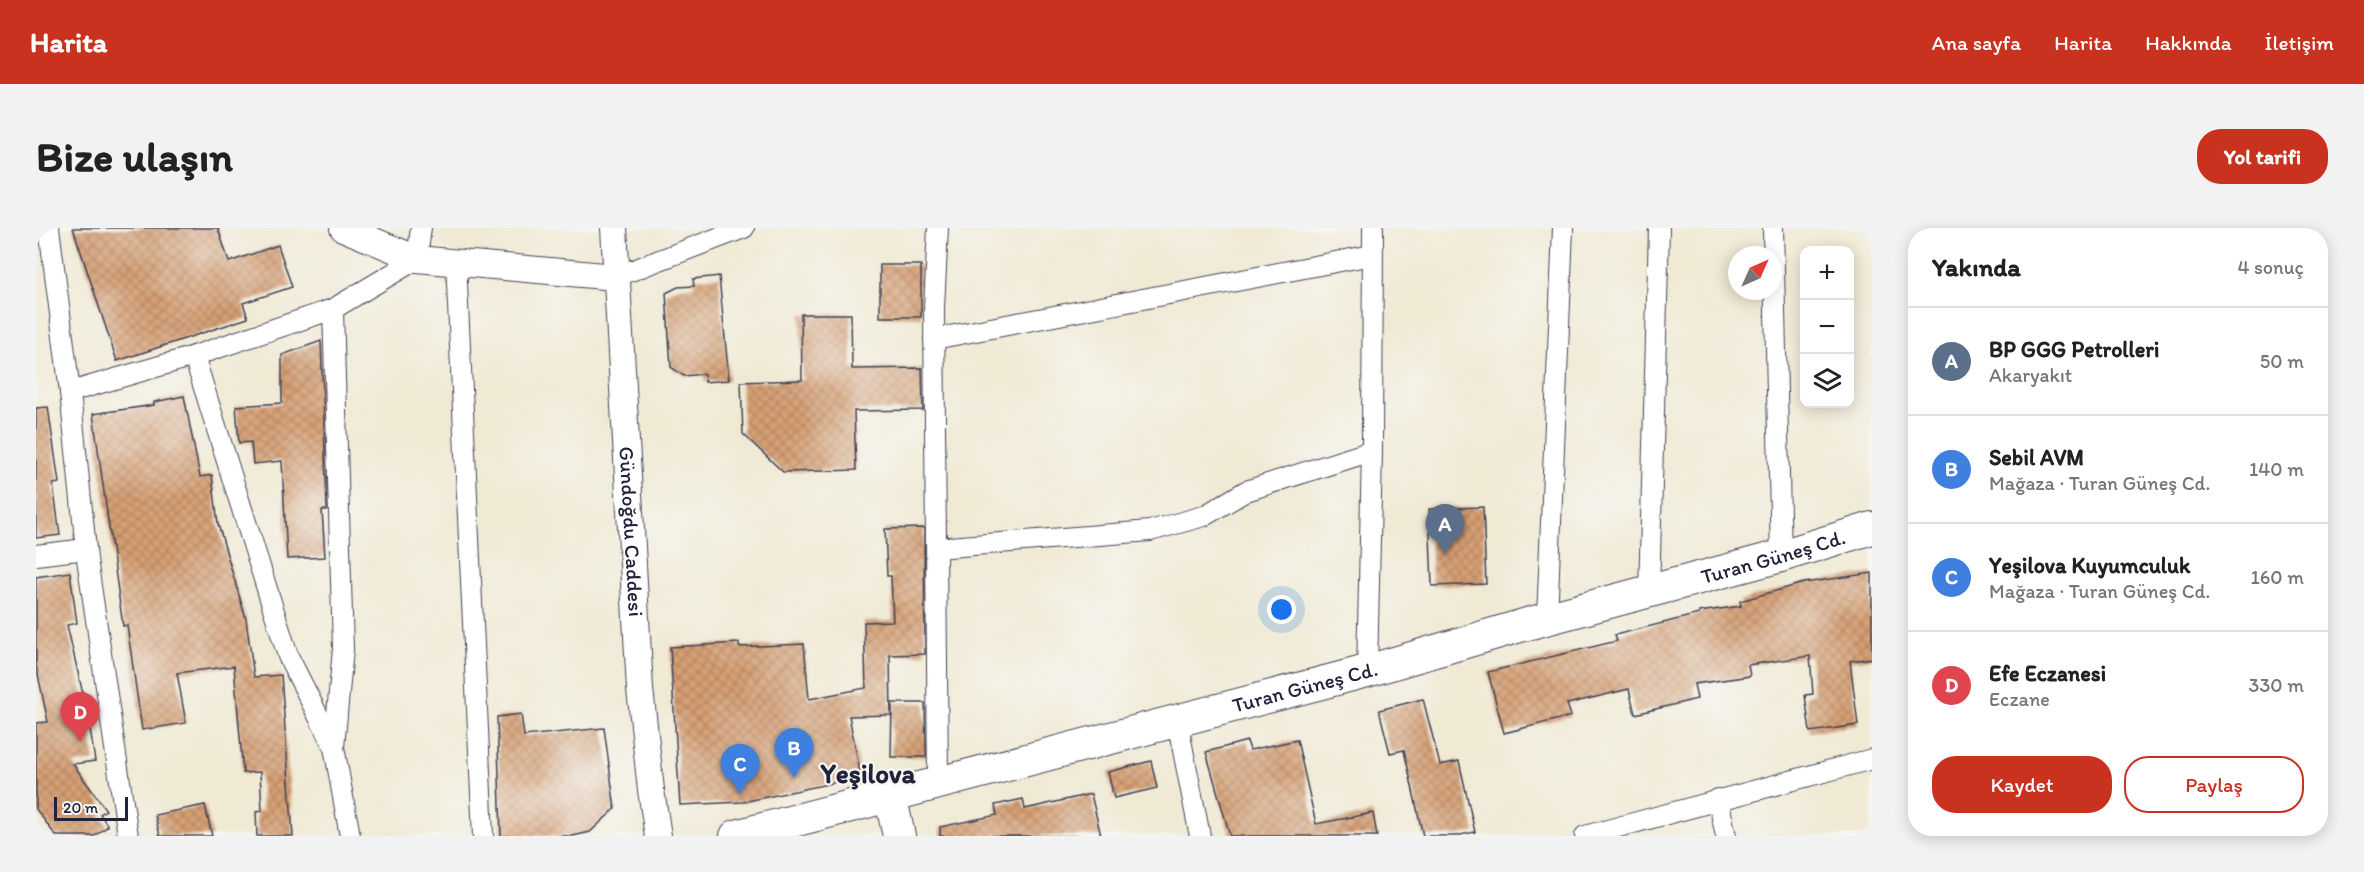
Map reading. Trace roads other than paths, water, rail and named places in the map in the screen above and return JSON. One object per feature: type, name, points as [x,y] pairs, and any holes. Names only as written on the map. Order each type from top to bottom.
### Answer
[{"type":"main road","name":"Turan Güneş Cd.","points":[[736,836],[1367,671],[1781,556],[1872,528]]},
{"type":"main road","points":[[890,795],[899,836]]},
{"type":"street","points":[[49,228],[70,392],[86,549],[128,836]]},
{"type":"street","points":[[343,228],[417,259],[615,277],[744,228]]},
{"type":"street","points":[[417,259],[421,228]]},
{"type":"street","name":"Gündoğdu Caddesi","points":[[614,228],[640,689],[658,836]]},
{"type":"street","points":[[938,228],[934,339],[938,782]]},
{"type":"street","points":[[1367,671],[1372,451],[1372,228]]},
{"type":"street","points":[[1547,620],[1563,228]]},
{"type":"street","points":[[1649,592],[1659,228]]},
{"type":"street","points":[[1773,228],[1781,556]]},
{"type":"street","points":[[934,339],[1372,255]]},
{"type":"street","points":[[70,392],[194,356],[333,309],[417,259]]},
{"type":"street","points":[[456,262],[483,836]]},
{"type":"street","points":[[333,309],[343,649],[334,747],[350,836]]},
{"type":"street","points":[[194,356],[288,656],[334,747]]},
{"type":"street","points":[[936,548],[1150,531],[1204,516],[1246,491],[1372,451]]},
{"type":"street","points":[[36,555],[86,549]]},
{"type":"street","points":[[1177,720],[1200,836]]},
{"type":"street","points":[[1585,836],[1872,759]]},
{"type":"street","points":[[1718,799],[1726,836]]},
{"type":"place","name":"BP GGG Petrolleri","points":[[1445,554]]},
{"type":"place","name":"Efe Eczanesi","points":[[80,742]]},
{"type":"place","name":"Sebil AVM","points":[[794,778]]},
{"type":"place","name":"Yeşilova Kuyumculuk","points":[[740,794]]},
{"type":"district","name":"Yeşilova","points":[[868,774]]}]
